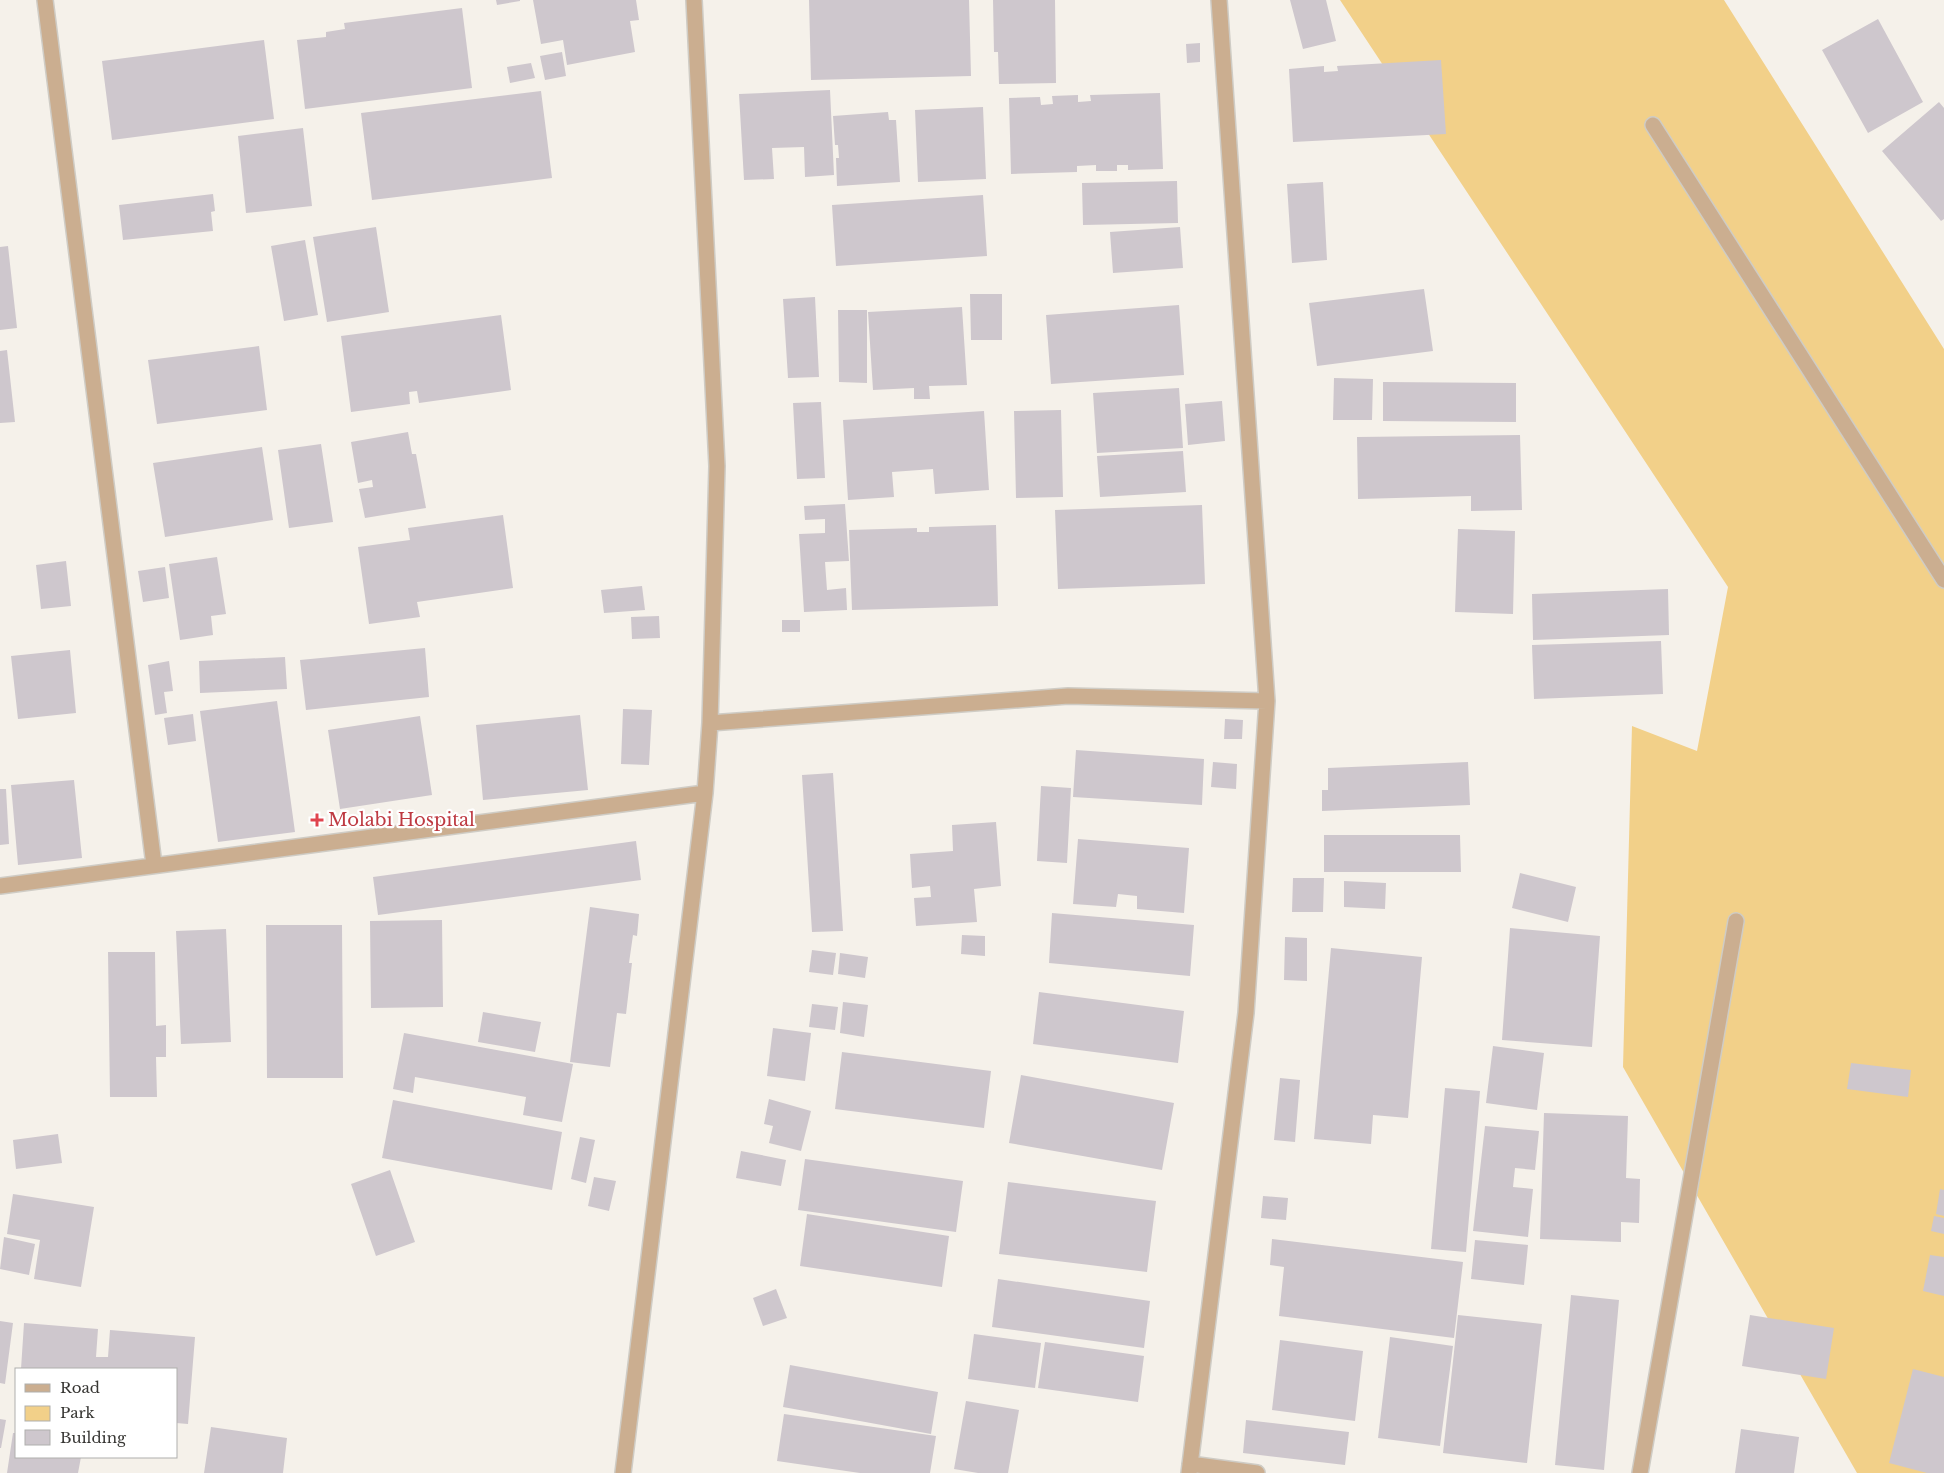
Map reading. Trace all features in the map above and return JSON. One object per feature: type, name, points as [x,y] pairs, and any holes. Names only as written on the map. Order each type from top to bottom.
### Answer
[{"type":"street","points":[[45,0],[154,865]]},
{"type":"street","points":[[623,1473],[705,793],[710,723],[716,466],[694,0]]},
{"type":"street","points":[[1219,0],[1267,701],[1246,1013],[1190,1468],[1257,1473]]},
{"type":"street","points":[[1653,124],[1944,580]]},
{"type":"street","points":[[710,723],[1068,696],[1267,701]]},
{"type":"street","points":[[0,886],[705,793]]},
{"type":"street","points":[[1640,1473],[1736,921]]},
{"type":"green space","points":[[1340,0],[1724,0],[1944,349],[1944,1473],[1857,1473],[1623,1067],[1632,726],[1697,751],[1728,587]]},
{"type":"building","points":[[496,0],[520,0],[520,1],[497,5]]},
{"type":"building","points":[[533,0],[636,0],[639,20],[630,21],[635,52],[567,65],[563,40],[541,44]]},
{"type":"building","points":[[809,0],[969,0],[971,76],[811,80]]},
{"type":"building","points":[[993,0],[1055,0],[1056,83],[999,84],[998,52],[994,52]]},
{"type":"building","points":[[1290,0],[1326,0],[1336,41],[1303,49]]},
{"type":"building","points":[[462,8],[472,88],[305,109],[297,40],[326,37],[326,32],[345,29],[344,23]]},
{"type":"building","points":[[1878,19],[1923,102],[1868,133],[1822,50]]},
{"type":"building","points":[[264,40],[274,119],[112,140],[102,61]]},
{"type":"building","points":[[1200,43],[1200,62],[1187,63],[1186,44]]},
{"type":"building","points":[[562,52],[566,76],[545,80],[540,56]]},
{"type":"building","points":[[1441,60],[1446,134],[1293,142],[1289,69],[1324,66],[1324,72],[1338,71],[1337,66]]},
{"type":"building","points":[[531,63],[535,78],[510,83],[507,67]]},
{"type":"building","points":[[830,90],[834,175],[805,177],[804,147],[772,148],[774,179],[744,180],[739,94]]},
{"type":"building","points":[[541,91],[552,178],[372,200],[361,113]]},
{"type":"building","points":[[1160,93],[1163,169],[1128,170],[1128,165],[1117,165],[1117,171],[1096,171],[1096,165],[1077,166],[1077,172],[1011,174],[1009,98],[1040,97],[1041,105],[1053,104],[1052,96],[1078,95],[1078,102],[1091,101],[1090,95]]},
{"type":"building","points":[[1939,102],[1944,108],[1944,219],[1941,221],[1882,151]]},
{"type":"building","points":[[983,107],[986,179],[918,182],[915,110]]},
{"type":"building","points":[[888,112],[889,120],[896,120],[900,182],[837,186],[836,158],[839,158],[838,145],[835,145],[833,116]]},
{"type":"building","points":[[303,128],[312,206],[246,213],[238,136]]},
{"type":"building","points":[[1177,181],[1178,223],[1083,225],[1082,183]]},
{"type":"building","points":[[1323,182],[1327,260],[1292,263],[1287,184]]},
{"type":"building","points":[[213,194],[215,211],[211,212],[213,231],[123,240],[119,205]]},
{"type":"building","points":[[983,195],[987,256],[836,266],[832,205]]},
{"type":"building","points":[[376,227],[389,312],[327,322],[313,237]]},
{"type":"building","points":[[1180,227],[1183,268],[1113,273],[1110,232]]},
{"type":"building","points":[[305,240],[318,315],[284,321],[271,246]]},
{"type":"building","points":[[8,246],[17,328],[0,330],[0,247]]},
{"type":"building","points":[[1424,289],[1433,351],[1317,366],[1309,303]]},
{"type":"building","points":[[970,294],[1002,294],[1002,340],[971,340]]},
{"type":"building","points":[[815,297],[819,377],[788,378],[783,299]]},
{"type":"building","points":[[1179,305],[1184,375],[1051,384],[1046,315]]},
{"type":"building","points":[[962,307],[967,385],[929,386],[930,399],[914,399],[914,388],[873,390],[868,312]]},
{"type":"building","points":[[838,310],[867,310],[867,383],[839,382]]},
{"type":"building","points":[[501,315],[511,390],[419,403],[417,391],[409,392],[410,404],[351,412],[341,336]]},
{"type":"building","points":[[259,346],[267,410],[157,424],[148,360]]},
{"type":"building","points":[[7,350],[15,422],[0,423],[0,351]]},
{"type":"building","points":[[1334,378],[1373,379],[1372,420],[1333,420]]},
{"type":"building","points":[[1383,382],[1516,383],[1516,422],[1383,421]]},
{"type":"building","points":[[1179,388],[1183,448],[1097,453],[1093,393]]},
{"type":"building","points":[[1222,401],[1225,441],[1188,445],[1185,404]]},
{"type":"building","points":[[821,402],[825,478],[797,479],[793,403]]},
{"type":"building","points":[[1061,410],[1063,497],[1016,498],[1014,411]]},
{"type":"building","points":[[984,411],[989,490],[935,494],[933,469],[892,472],[894,497],[848,500],[843,420]]},
{"type":"building","points":[[408,432],[412,454],[416,454],[426,508],[365,518],[359,489],[373,487],[372,480],[358,483],[351,442]]},
{"type":"building","points":[[1520,435],[1522,510],[1471,511],[1471,496],[1358,499],[1357,437]]},
{"type":"building","points":[[321,444],[333,522],[289,528],[278,450]]},
{"type":"building","points":[[262,447],[273,520],[165,537],[153,463]]},
{"type":"building","points":[[1183,451],[1186,492],[1100,497],[1097,456]]},
{"type":"building","points":[[845,504],[849,561],[825,562],[827,590],[846,588],[847,610],[804,612],[799,534],[825,533],[825,519],[805,520],[804,506]]},
{"type":"building","points":[[1202,505],[1205,584],[1058,589],[1055,510]]},
{"type":"building","points":[[503,515],[513,588],[417,602],[420,617],[369,624],[358,547],[410,540],[408,528]]},
{"type":"building","points":[[996,525],[998,606],[852,610],[849,530],[917,528],[917,532],[929,532],[929,527]]},
{"type":"building","points":[[1458,529],[1515,531],[1513,614],[1455,612]]},
{"type":"building","points":[[217,557],[226,614],[211,616],[213,635],[180,640],[169,564]]},
{"type":"building","points":[[66,561],[71,606],[41,609],[36,565]]},
{"type":"building","points":[[165,567],[169,598],[143,602],[138,571]]},
{"type":"building","points":[[642,586],[645,610],[604,613],[601,590]]},
{"type":"building","points":[[1668,589],[1669,635],[1533,640],[1532,594]]},
{"type":"building","points":[[659,616],[660,638],[632,639],[631,617]]},
{"type":"building","points":[[782,620],[800,620],[800,632],[782,632]]},
{"type":"building","points":[[1661,641],[1663,694],[1534,699],[1532,645]]},
{"type":"building","points":[[425,648],[429,697],[306,710],[300,660]]},
{"type":"building","points":[[70,650],[76,713],[18,719],[11,656]]},
{"type":"building","points":[[285,657],[287,689],[200,693],[199,661]]},
{"type":"building","points":[[169,661],[173,691],[164,692],[167,713],[155,715],[148,665]]},
{"type":"building","points":[[277,701],[295,832],[218,842],[200,711]]},
{"type":"building","points":[[623,709],[652,710],[649,765],[621,764]]},
{"type":"building","points":[[193,714],[196,741],[168,745],[164,718]]},
{"type":"building","points":[[580,715],[588,790],[483,800],[476,725]]},
{"type":"building","points":[[420,716],[432,795],[340,809],[328,730]]},
{"type":"building","points":[[1225,719],[1243,720],[1242,739],[1224,739]]},
{"type":"building","points":[[1076,750],[1204,759],[1202,805],[1073,797]]},
{"type":"building","points":[[1213,762],[1237,764],[1236,789],[1211,787]]},
{"type":"building","points":[[1468,762],[1470,805],[1322,811],[1322,790],[1328,790],[1328,768]]},
{"type":"building","points":[[833,773],[843,931],[812,932],[802,775]]},
{"type":"building","points":[[74,780],[82,858],[18,865],[11,785]]},
{"type":"building","points":[[1041,786],[1071,788],[1067,863],[1037,861]]},
{"type":"building","points":[[0,789],[6,789],[9,844],[0,845]]},
{"type":"building","points":[[996,822],[1001,886],[974,889],[977,922],[916,926],[914,898],[931,897],[930,886],[912,888],[910,854],[953,851],[952,825]]},
{"type":"building","points":[[1324,835],[1460,835],[1461,872],[1324,872]]},
{"type":"building","points":[[1078,839],[1189,848],[1184,913],[1137,909],[1137,896],[1118,894],[1116,907],[1073,904]]},
{"type":"building","points":[[636,841],[641,880],[378,915],[373,877]]},
{"type":"building","points":[[1520,873],[1576,887],[1568,922],[1512,908]]},
{"type":"building","points":[[1293,878],[1324,878],[1323,912],[1292,912]]},
{"type":"building","points":[[1344,881],[1386,883],[1385,909],[1344,907]]},
{"type":"building","points":[[590,907],[639,914],[637,936],[633,935],[629,963],[632,963],[626,1014],[617,1013],[610,1067],[570,1062]]},
{"type":"building","points":[[1052,913],[1194,925],[1190,976],[1049,963]]},
{"type":"building","points":[[442,920],[443,1007],[371,1008],[370,921]]},
{"type":"building","points":[[266,925],[342,925],[343,1078],[267,1078]]},
{"type":"building","points":[[1510,928],[1600,936],[1592,1047],[1502,1040]]},
{"type":"building","points":[[226,929],[231,1042],[181,1044],[176,931]]},
{"type":"building","points":[[962,935],[985,936],[985,956],[961,954]]},
{"type":"building","points":[[1285,937],[1307,938],[1307,981],[1284,980]]},
{"type":"building","points":[[1331,948],[1422,957],[1408,1118],[1373,1115],[1371,1144],[1314,1139]]},
{"type":"building","points":[[812,950],[836,953],[833,975],[809,972]]},
{"type":"building","points":[[108,952],[155,952],[156,1026],[166,1025],[166,1057],[156,1057],[157,1097],[110,1097]]},
{"type":"building","points":[[840,953],[868,957],[865,978],[838,974]]},
{"type":"building","points":[[1039,992],[1184,1011],[1178,1063],[1033,1044]]},
{"type":"building","points":[[843,1002],[868,1005],[864,1037],[840,1033]]},
{"type":"building","points":[[812,1004],[838,1007],[835,1030],[809,1027]]},
{"type":"building","points":[[483,1012],[541,1022],[535,1052],[478,1042]]},
{"type":"building","points":[[773,1028],[811,1033],[805,1081],[767,1076]]},
{"type":"building","points":[[404,1033],[573,1064],[562,1122],[523,1115],[526,1097],[415,1077],[413,1093],[393,1089]]},
{"type":"building","points":[[1493,1046],[1544,1053],[1537,1110],[1486,1103]]},
{"type":"building","points":[[842,1052],[991,1071],[984,1128],[835,1109]]},
{"type":"building","points":[[1851,1063],[1911,1070],[1908,1097],[1847,1089]]},
{"type":"building","points":[[1021,1075],[1174,1103],[1162,1170],[1009,1143]]},
{"type":"building","points":[[1280,1078],[1300,1080],[1295,1142],[1274,1140]]},
{"type":"building","points":[[1445,1088],[1480,1091],[1466,1252],[1431,1249]]},
{"type":"building","points":[[769,1099],[811,1111],[801,1151],[769,1143],[773,1126],[764,1124]]},
{"type":"building","points":[[393,1100],[562,1132],[552,1190],[382,1158]]},
{"type":"building","points":[[1544,1113],[1628,1116],[1626,1178],[1640,1179],[1639,1223],[1621,1222],[1621,1242],[1540,1239]]},
{"type":"building","points":[[1485,1126],[1539,1131],[1535,1170],[1515,1168],[1513,1187],[1533,1189],[1528,1237],[1473,1231]]},
{"type":"building","points":[[58,1134],[62,1163],[16,1169],[13,1140]]},
{"type":"building","points":[[580,1137],[595,1140],[586,1183],[571,1179]]},
{"type":"building","points":[[741,1151],[786,1160],[781,1186],[736,1178]]},
{"type":"building","points":[[805,1159],[963,1181],[956,1232],[798,1210]]},
{"type":"building","points":[[390,1170],[415,1242],[376,1256],[351,1184]]},
{"type":"building","points":[[594,1177],[616,1181],[609,1211],[588,1206]]},
{"type":"building","points":[[1008,1182],[1156,1201],[1147,1272],[999,1254]]},
{"type":"building","points":[[1940,1189],[1944,1190],[1944,1216],[1936,1214]]},
{"type":"building","points":[[13,1194],[94,1207],[81,1287],[34,1279],[40,1240],[7,1234]]},
{"type":"building","points":[[1263,1196],[1288,1198],[1286,1220],[1261,1218]]},
{"type":"building","points":[[807,1214],[949,1236],[942,1287],[800,1266]]},
{"type":"building","points":[[1934,1216],[1944,1218],[1944,1234],[1931,1231]]},
{"type":"building","points":[[4,1237],[35,1244],[29,1275],[0,1269]]},
{"type":"building","points":[[1272,1239],[1463,1262],[1454,1338],[1279,1316],[1284,1267],[1270,1265]]},
{"type":"building","points":[[1475,1240],[1528,1245],[1524,1285],[1471,1279]]},
{"type":"building","points":[[1930,1255],[1944,1257],[1944,1296],[1923,1291]]},
{"type":"building","points":[[998,1279],[1150,1301],[1144,1348],[992,1327]]},
{"type":"building","points":[[776,1289],[787,1318],[763,1326],[753,1298]]},
{"type":"building","points":[[1571,1295],[1619,1300],[1604,1470],[1555,1465]]},
{"type":"building","points":[[1458,1315],[1542,1324],[1527,1463],[1443,1453]]},
{"type":"building","points":[[1750,1315],[1834,1328],[1826,1379],[1742,1366]]},
{"type":"building","points":[[0,1321],[13,1323],[5,1384],[0,1383]]},
{"type":"building","points":[[24,1323],[98,1329],[96,1357],[108,1357],[110,1330],[195,1337],[188,1424],[178,1423],[178,1368],[21,1368]]},
{"type":"building","points":[[974,1334],[1041,1343],[1035,1388],[968,1379]]},
{"type":"building","points":[[1390,1337],[1453,1346],[1440,1446],[1378,1438]]},
{"type":"building","points":[[1280,1340],[1363,1351],[1355,1421],[1272,1410]]},
{"type":"building","points":[[1045,1342],[1144,1356],[1138,1402],[1038,1388]]},
{"type":"building","points":[[790,1365],[938,1392],[931,1434],[783,1407]]},
{"type":"building","points":[[1913,1369],[1944,1377],[1944,1473],[1927,1473],[1889,1463]]},
{"type":"building","points":[[966,1401],[1019,1410],[1008,1473],[978,1473],[954,1469]]},
{"type":"building","points":[[784,1414],[936,1436],[930,1473],[860,1473],[777,1461]]},
{"type":"building","points":[[0,1419],[6,1420],[1,1448],[0,1448]]},
{"type":"building","points":[[1246,1420],[1349,1432],[1345,1465],[1243,1453]]},
{"type":"building","points":[[211,1427],[287,1438],[283,1473],[204,1473]]},
{"type":"building","points":[[1741,1429],[1799,1437],[1794,1473],[1735,1473]]},
{"type":"building","points":[[13,1433],[15,1433],[15,1458],[81,1458],[78,1473],[7,1473]]},
{"type":"place","name":"Molabi Hospital","points":[[317,820]]}]
